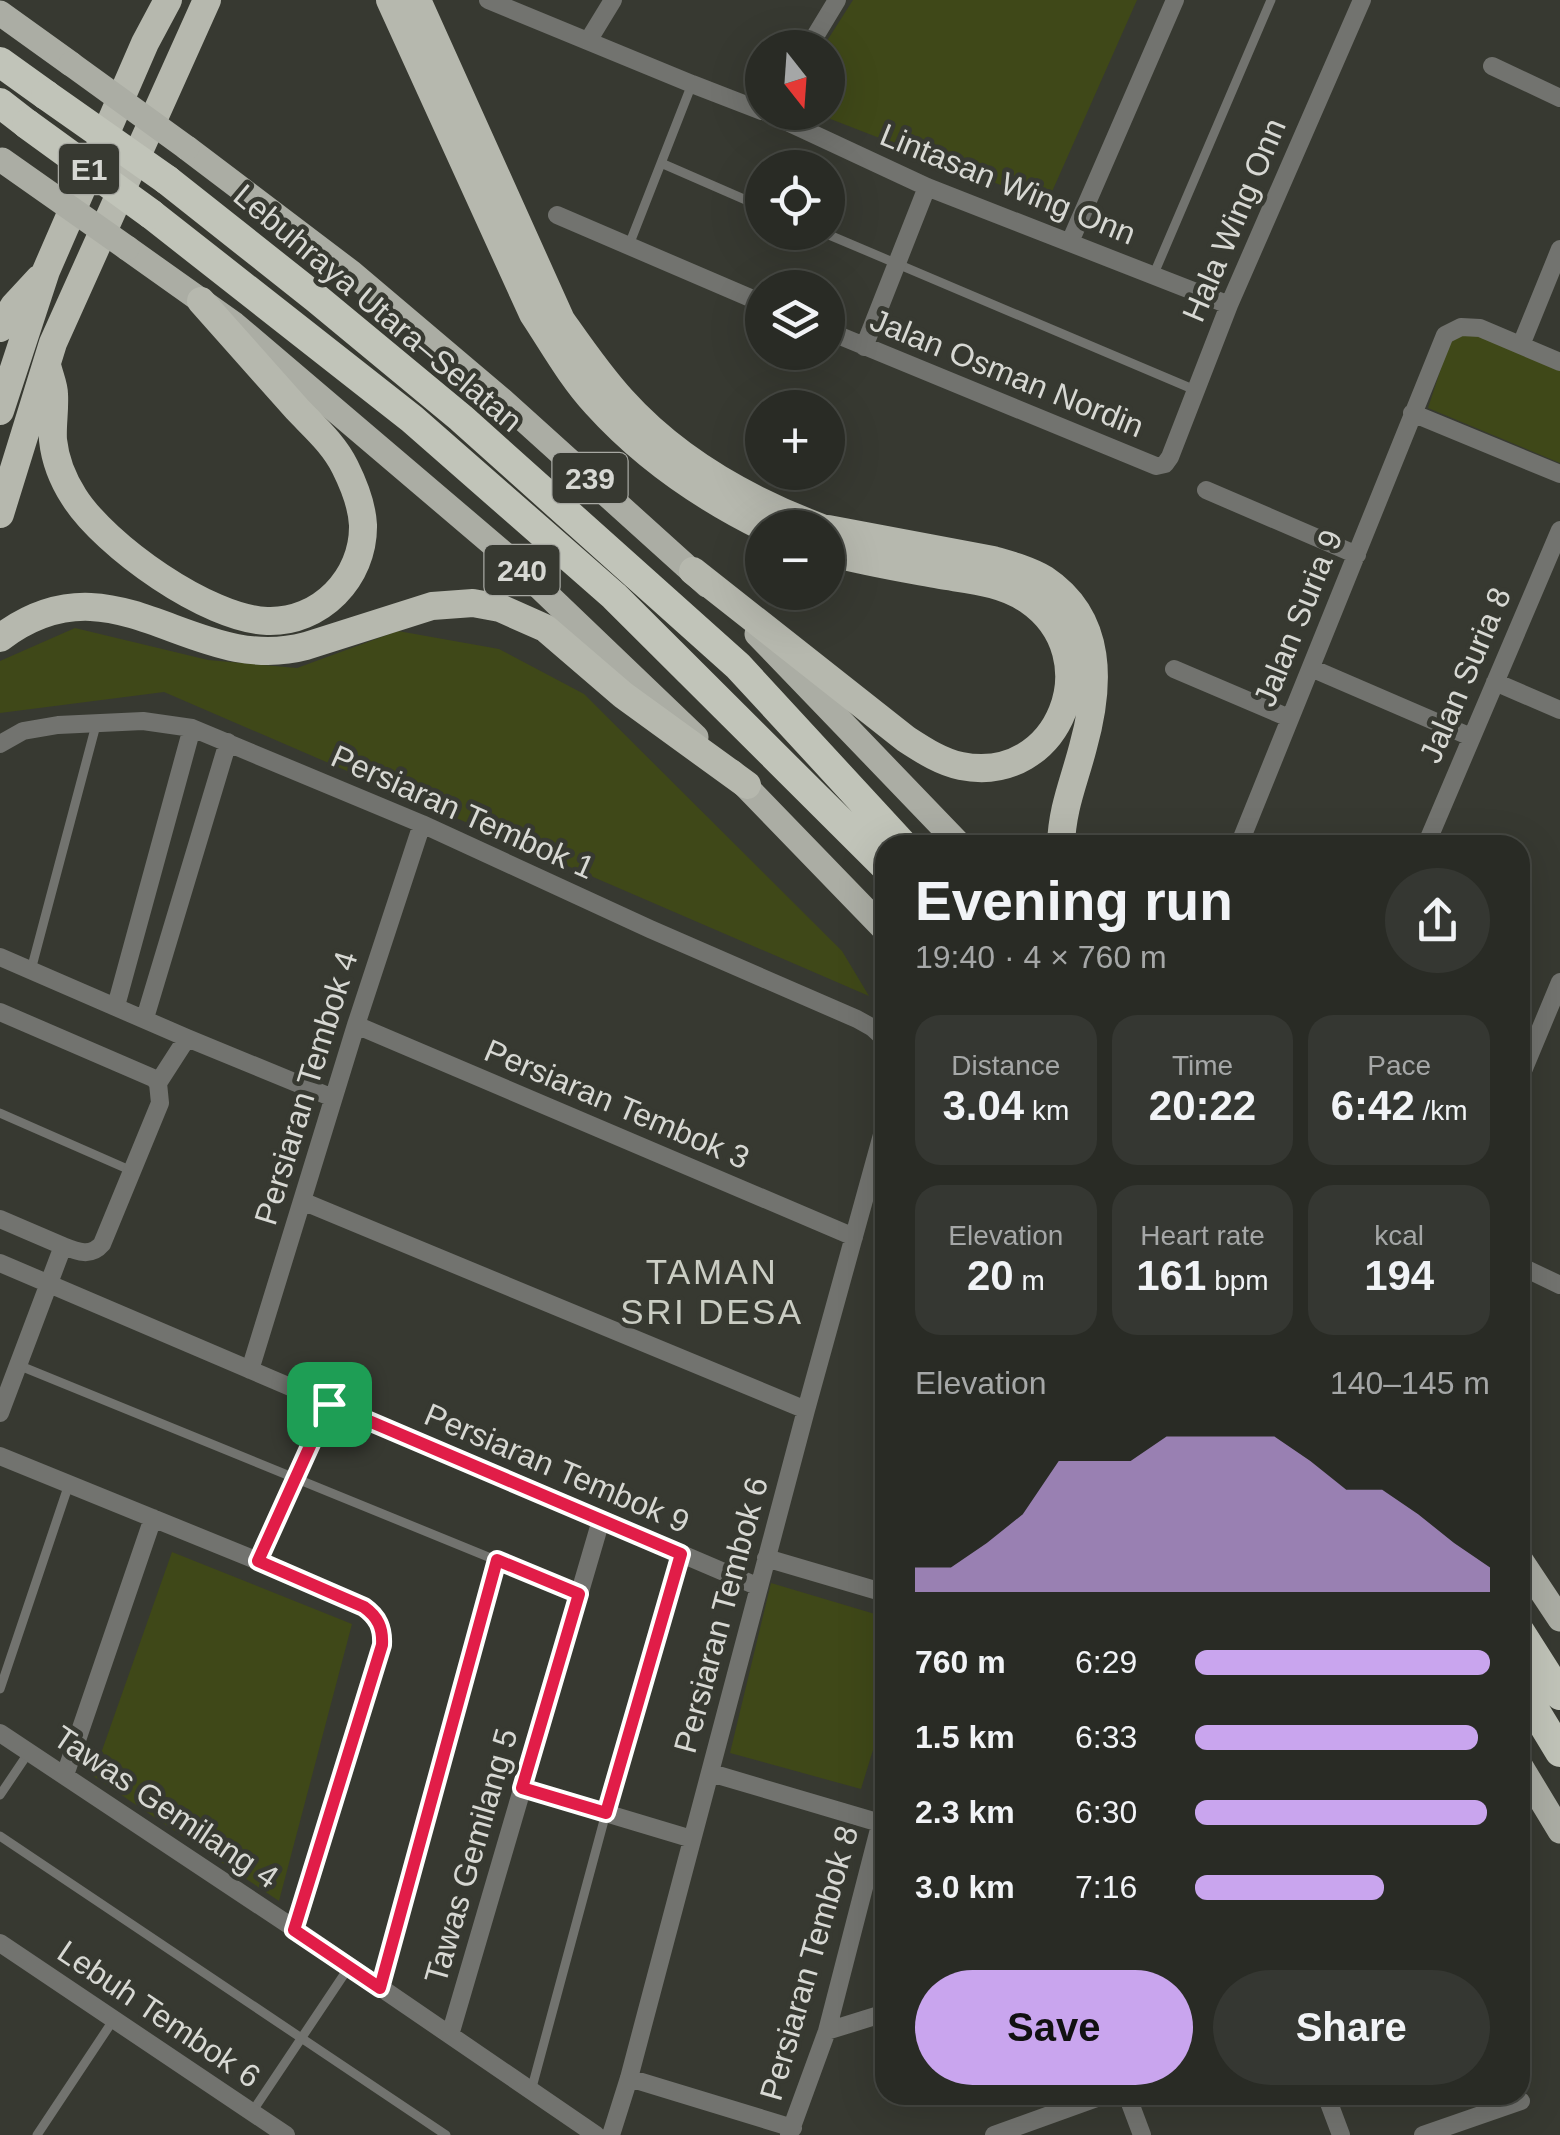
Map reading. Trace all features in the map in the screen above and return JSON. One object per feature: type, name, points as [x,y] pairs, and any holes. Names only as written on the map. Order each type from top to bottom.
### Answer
[{"type":"highway","points":[[144,43],[156,0]]},
{"type":"highway","points":[[0,411],[46,271],[144,43],[168,0]]},
{"type":"highway","points":[[0,514],[53,343],[207,0]]},
{"type":"highway","points":[[390,0],[533,314],[562,358],[594,402],[640,448],[696,490],[745,517]]},
{"type":"highway","points":[[417,0],[561,320],[589,360],[623,401],[667,442],[717,479],[776,510]]},
{"type":"highway","name":"Lebuhraya Utara–Selatan","points":[[0,62],[167,180],[462,418],[738,666],[894,835]]},
{"type":"highway","name":"Lebuhraya Utara–Selatan","points":[[0,103],[256,294],[412,419],[614,596],[875,856]]},
{"type":"highway","points":[[0,328],[46,271]]},
{"type":"highway","points":[[46,365],[54,390],[54,441],[60,466],[76,500],[104,532],[142,564],[228,612],[269,621],[306,615],[328,601],[355,567],[363,526],[353,484],[324,436],[201,301]]},
{"type":"highway","points":[[845,532],[1019,568],[1055,588],[1078,615],[1092,648],[1095,687],[1092,716],[1062,816],[1062,835]]},
{"type":"highway","points":[[693,570],[906,739],[933,756],[962,766],[991,767],[1017,759],[1042,744],[1060,721],[1070,694],[1070,666],[1063,639],[1048,616],[1026,598],[1000,585],[845,557]]},
{"type":"highway","points":[[0,638],[50,611],[93,606],[139,616],[216,643],[276,652],[432,606],[463,602],[486,605],[545,628],[624,695],[747,786]]},
{"type":"highway","points":[[1530,1648],[1560,1695]]},
{"type":"highway","points":[[1530,1702],[1560,1752]]},
{"type":"main road","name":"239","points":[[0,13],[352,272],[502,400],[693,570],[950,835]]},
{"type":"main road","name":"240","points":[[1,160],[234,324],[509,558],[747,786],[875,920]]},
{"type":"main road","points":[[1530,1574],[1560,1620]]},
{"type":"main road","points":[[1530,1782],[1560,1831]]},
{"type":"street","name":"Lintasan Wing Onn","points":[[488,0],[509,4],[588,41],[745,104]]},
{"type":"street","points":[[588,41],[613,0]]},
{"type":"street","points":[[819,30],[837,0]]},
{"type":"street","points":[[1070,242],[1174,0]]},
{"type":"street","name":"Hala Wing Onn","points":[[1164,464],[1362,0]]},
{"type":"street","points":[[1492,66],[1560,98]]},
{"type":"street","name":"Lintasan Wing Onn","points":[[805,130],[927,187],[1229,305]]},
{"type":"street","points":[[864,347],[927,187]]},
{"type":"street","points":[[557,215],[745,297]]},
{"type":"street","points":[[1521,345],[1560,249]]},
{"type":"street","name":"Jalan Suria 9","points":[[1243,835],[1446,335],[1461,327],[1480,328],[1560,362]]},
{"type":"street","name":"Jalan Osman Nordin","points":[[845,339],[1156,466],[1164,464]]},
{"type":"street","points":[[1412,413],[1560,474]]},
{"type":"street","points":[[1206,490],[1357,555]]},
{"type":"street","name":"Jalan Suria 8","points":[[1430,835],[1560,530]]},
{"type":"street","points":[[1311,668],[1471,737]]},
{"type":"street","points":[[1174,669],[1289,718]]},
{"type":"street","points":[[1496,682],[1560,710]]},
{"type":"street","name":"Persiaran Tembok 1","points":[[0,744],[23,731],[58,725],[143,721],[192,728],[422,824],[875,1029]]},
{"type":"street","points":[[116,1006],[192,728]]},
{"type":"street","points":[[145,1018],[228,742]]},
{"type":"street","name":"Persiaran Tembok 4","points":[[250,1370],[422,824]]},
{"type":"street","points":[[0,957],[333,1098]]},
{"type":"street","points":[[1530,1054],[1560,982]]},
{"type":"street","points":[[0,1012],[153,1078],[158,1084],[160,1103],[100,1247],[84,1253],[0,1219]]},
{"type":"street","name":"Persiaran Tembok 3","points":[[356,1025],[854,1238]]},
{"type":"street","points":[[158,1084],[186,1038]]},
{"type":"street","name":"Persiaran Tembok 6","points":[[614,2128],[875,1161]]},
{"type":"street","points":[[302,1201],[806,1410]]},
{"type":"street","points":[[0,1413],[63,1246]]},
{"type":"street","name":"Persiaran Tembok 9","points":[[0,1263],[758,1587]]},
{"type":"street","points":[[1530,1270],[1560,1284]]},
{"type":"street","points":[[0,1456],[364,1607],[380,1624],[383,1637],[294,1930]]},
{"type":"street","points":[[64,1775],[154,1518]]},
{"type":"street","name":"Tawas Gemilang 5","points":[[450,2035],[601,1520]]},
{"type":"street","points":[[766,1558],[875,1590]]},
{"type":"street","name":"Tawas Gemilang 4","points":[[0,1733],[596,2135]]},
{"type":"street","points":[[711,1773],[875,1812]]},
{"type":"street","points":[[522,1788],[692,1840]]},
{"type":"street","name":"Persiaran Tembok 8","points":[[791,2131],[827,2030],[875,1845]]},
{"type":"street","name":"Lebuh Tembok 6","points":[[0,1943],[286,2135]]},
{"type":"street","points":[[827,2030],[875,2016]]},
{"type":"street","points":[[629,2078],[791,2131]]},
{"type":"street","points":[[994,2135],[1077,2105]]},
{"type":"street","points":[[1131,2105],[1142,2135]]},
{"type":"street","points":[[1330,2105],[1341,2135]]},
{"type":"street","points":[[1423,2135],[1509,2105]]},
{"type":"lane","points":[[1153,276],[1271,0]]},
{"type":"lane","points":[[628,246],[692,84]]},
{"type":"lane","points":[[661,163],[745,200]]},
{"type":"lane","points":[[845,242],[1196,390]]},
{"type":"lane","points":[[31,970],[96,722]]},
{"type":"lane","points":[[0,1114],[132,1171]]},
{"type":"lane","points":[[18,1365],[579,1594]]},
{"type":"lane","points":[[258,1561],[329,1404]]},
{"type":"lane","points":[[0,1689],[69,1484]]},
{"type":"lane","points":[[531,2091],[681,1554]]},
{"type":"lane","points":[[380,1988],[497,1560]]},
{"type":"lane","points":[[0,1795],[29,1752]]},
{"type":"lane","points":[[0,1836],[446,2135]]},
{"type":"lane","points":[[252,2112],[349,1967]]},
{"type":"lane","points":[[36,2135],[114,2020]]},
{"type":"green space","points":[[853,0],[1137,0],[1047,203],[845,125],[845,30],[834,30]]},
{"type":"green space","points":[[1469,330],[1560,366],[1560,463],[1428,408],[1451,338]]},
{"type":"green space","points":[[75,628],[208,660],[297,668],[398,631],[499,649],[584,694],[842,951],[869,996],[164,692],[0,713],[0,661]]},
{"type":"green space","points":[[172,1552],[352,1624],[279,1901],[93,1776]]},
{"type":"green space","points":[[771,1583],[875,1614],[875,1744],[861,1789],[730,1753]]},
{"type":"district","name":"TAMAN SRI DESA","points":[[712,1291]]},
{"type":"route","points":[[329,1404],[681,1554],[606,1813],[522,1788],[579,1594],[497,1560],[380,1988],[294,1930],[382,1645],[382,1630],[364,1607],[258,1561],[329,1404]]}]
